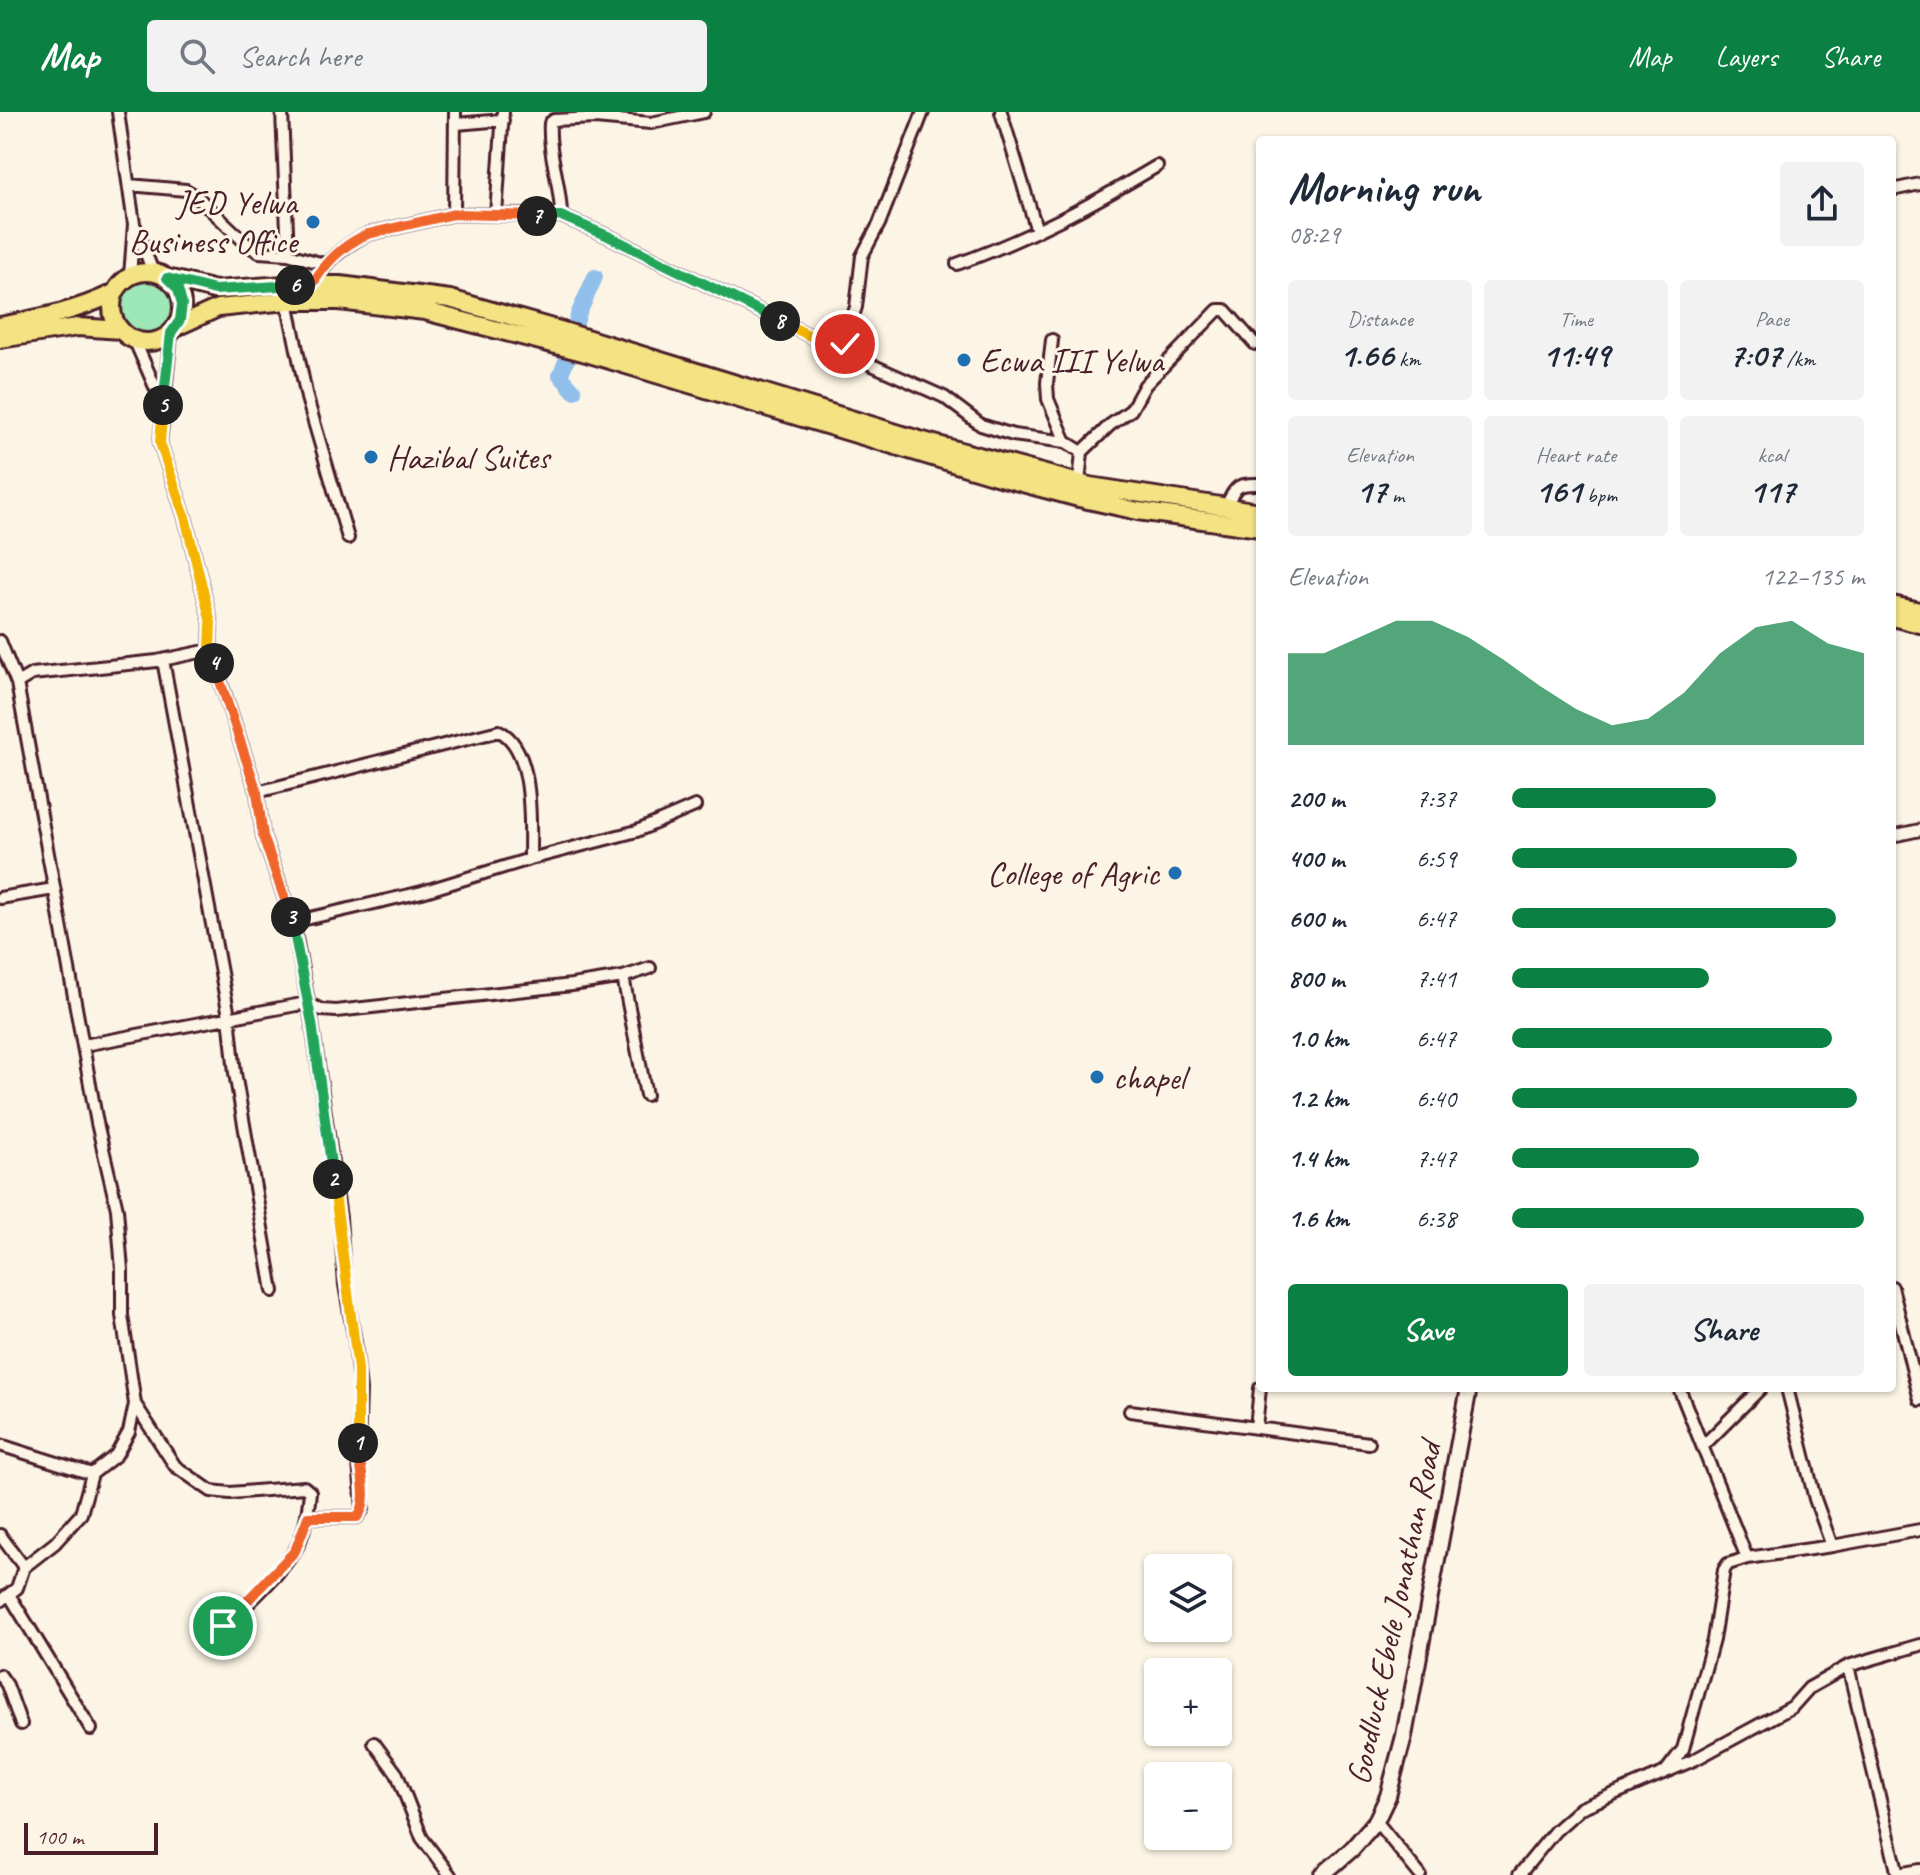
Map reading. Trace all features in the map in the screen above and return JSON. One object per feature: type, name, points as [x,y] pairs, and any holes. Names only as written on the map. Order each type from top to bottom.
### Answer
[{"type":"main road","points":[[160,275],[178,289],[182,304],[173,330]]},
{"type":"main road","points":[[0,326],[86,307],[114,293],[130,276],[160,275],[215,290],[340,285],[428,295],[996,476],[1138,511],[1256,527]]},
{"type":"main road","points":[[114,293],[113,316],[127,335]]},
{"type":"main road","points":[[0,339],[78,327],[157,341],[218,308],[287,301],[339,301],[425,311],[561,338]]},
{"type":"main road","points":[[586,346],[1079,483],[1154,498],[1256,512]]},
{"type":"main road","points":[[1896,606],[1920,611]]},
{"type":"main road","points":[[1896,618],[1920,624]]},
{"type":"main road","name":"Goodluck Ebele Jonathan Road","points":[[1322,1875],[1352,1849],[1376,1821],[1388,1796],[1404,1736],[1468,1392]]},
{"type":"street","points":[[118,112],[134,224],[130,276]]},
{"type":"street","points":[[282,112],[288,254]]},
{"type":"street","points":[[561,216],[561,193],[551,149],[550,123],[554,120],[595,115],[651,123],[704,112]]},
{"type":"street","points":[[845,353],[846,336],[856,307],[862,256],[879,224],[923,112]]},
{"type":"street","points":[[1001,112],[1037,231]]},
{"type":"street","points":[[454,214],[455,118],[503,116],[496,215]]},
{"type":"street","points":[[957,264],[1037,231],[1098,201],[1157,166]]},
{"type":"street","points":[[1896,189],[1920,184]]},
{"type":"street","points":[[129,185],[186,190],[259,252],[288,254],[324,264]]},
{"type":"street","points":[[312,285],[324,264],[355,239],[368,234],[454,214],[561,216],[608,236],[845,353],[944,397],[981,425],[1013,435],[1066,442],[1082,452]]},
{"type":"street","points":[[134,224],[160,275]]},
{"type":"street","points":[[287,301],[307,398],[348,538]]},
{"type":"street","points":[[1079,483],[1082,452],[1131,410],[1145,385],[1218,310],[1225,310],[1256,344]]},
{"type":"street","points":[[173,330],[160,443],[185,517],[211,623],[210,650],[257,792],[263,836],[293,922],[340,1218],[345,1285],[357,1355],[360,1390],[358,1451],[364,1502],[361,1514],[357,1517],[308,1517]]},
{"type":"street","points":[[127,335],[163,404]]},
{"type":"street","points":[[1052,340],[1048,399],[1066,442]]},
{"type":"street","points":[[1225,508],[1234,489],[1240,485],[1256,484]]},
{"type":"street","points":[[0,641],[17,683],[97,1123],[117,1209],[122,1315],[135,1404],[129,1432],[116,1455],[92,1474],[81,1514],[55,1543],[24,1567],[17,1588],[5,1599],[91,1729]]},
{"type":"street","points":[[17,683],[32,674],[163,660],[210,650]]},
{"type":"street","points":[[163,660],[229,1016],[235,1073],[273,1291]]},
{"type":"street","points":[[257,792],[499,731],[509,736],[523,764],[528,795],[530,859]]},
{"type":"street","points":[[293,922],[422,892],[637,831],[695,806]]},
{"type":"street","points":[[1896,835],[1920,830]]},
{"type":"street","points":[[0,898],[54,889]]},
{"type":"street","points":[[84,1045],[307,1003],[322,1010],[336,1011],[572,985],[623,977],[650,968]]},
{"type":"street","points":[[623,977],[646,1095]]},
{"type":"street","points":[[1896,1303],[1920,1400]]},
{"type":"street","points":[[1256,1428],[1260,1392]]},
{"type":"street","points":[[1681,1392],[1747,1558]]},
{"type":"street","points":[[1703,1446],[1757,1392]]},
{"type":"street","points":[[1788,1392],[1815,1499],[1832,1546]]},
{"type":"street","points":[[135,1404],[165,1455],[182,1473],[211,1491],[230,1493],[309,1488],[308,1517],[295,1551],[247,1603],[209,1635]]},
{"type":"street","points":[[1130,1411],[1369,1443]]},
{"type":"street","points":[[0,1445],[92,1474]]},
{"type":"street","points":[[1665,1773],[1683,1749],[1713,1640],[1725,1567],[1747,1558],[1920,1530]]},
{"type":"street","points":[[0,1535],[24,1567]]},
{"type":"street","points":[[1519,1875],[1560,1825],[1581,1808],[1694,1760],[1792,1707],[1809,1688],[1848,1666],[1920,1645]]},
{"type":"street","points":[[1848,1666],[1898,1875],[1920,1870]]},
{"type":"street","points":[[0,1675],[7,1685],[21,1724]]},
{"type":"street","points":[[374,1743],[397,1774],[422,1838],[450,1875]]},
{"type":"street","points":[[1376,1821],[1420,1875]]},
{"type":"green space","points":[[147,276],[169,285],[178,307],[169,329],[147,338],[125,329],[116,307],[125,285]]},
{"type":"waterway","points":[[574,391],[560,375],[568,357],[578,315],[595,277]]},
{"type":"place","name":"JED Yelwa Business Office","points":[[313,222]]},
{"type":"place","name":"Ecwa III Yelwa","points":[[964,360]]},
{"type":"place","name":"Hazibal Suites","points":[[371,457]]},
{"type":"place","name":"College of Agric","points":[[1175,873]]},
{"type":"place","name":"chapel","points":[[1097,1077]]},
{"type":"route","points":[[223,1626],[295,1551],[308,1517],[357,1517],[361,1514],[364,1502],[358,1451],[360,1390],[345,1285],[340,1218],[312,1023],[293,922],[263,836],[257,792],[242,742],[210,650],[211,623],[185,517],[160,443],[171,333],[182,312],[178,289],[167,278],[215,290],[312,285],[324,264],[355,239],[368,234],[454,214],[561,216],[608,236],[845,353],[845,344]]}]
